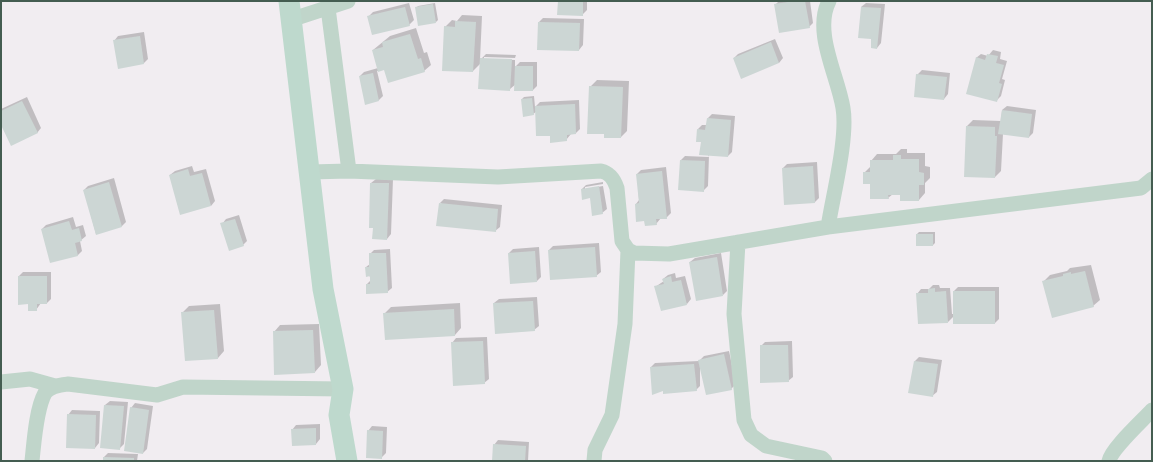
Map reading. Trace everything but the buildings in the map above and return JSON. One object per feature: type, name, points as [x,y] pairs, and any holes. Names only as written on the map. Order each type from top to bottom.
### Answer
[{"type":"street","points":[[347,461],[339,415],[343,389],[323,289],[291,10],[328,8],[348,1]]},
{"type":"street","points":[[828,227],[842,139],[843,109],[824,29],[826,7],[829,1]]},
{"type":"street","points":[[328,8],[349,171]]},
{"type":"street","points":[[310,172],[349,171],[498,177],[601,171],[607,172],[617,188],[622,241],[628,250],[634,253],[669,254],[828,227],[1141,188],[1152,179]]},
{"type":"street","points":[[738,242],[734,314],[744,420],[751,435],[766,446],[822,458],[825,461]]},
{"type":"street","points":[[594,461],[595,450],[612,415],[625,324],[628,250]]},
{"type":"street","points":[[1,382],[30,379],[55,386],[68,384],[158,394],[183,387],[343,389]]},
{"type":"street","points":[[32,461],[36,424],[42,403],[46,393],[55,386]]},
{"type":"street","points":[[1109,461],[1110,457],[1122,442],[1152,410]]}]
